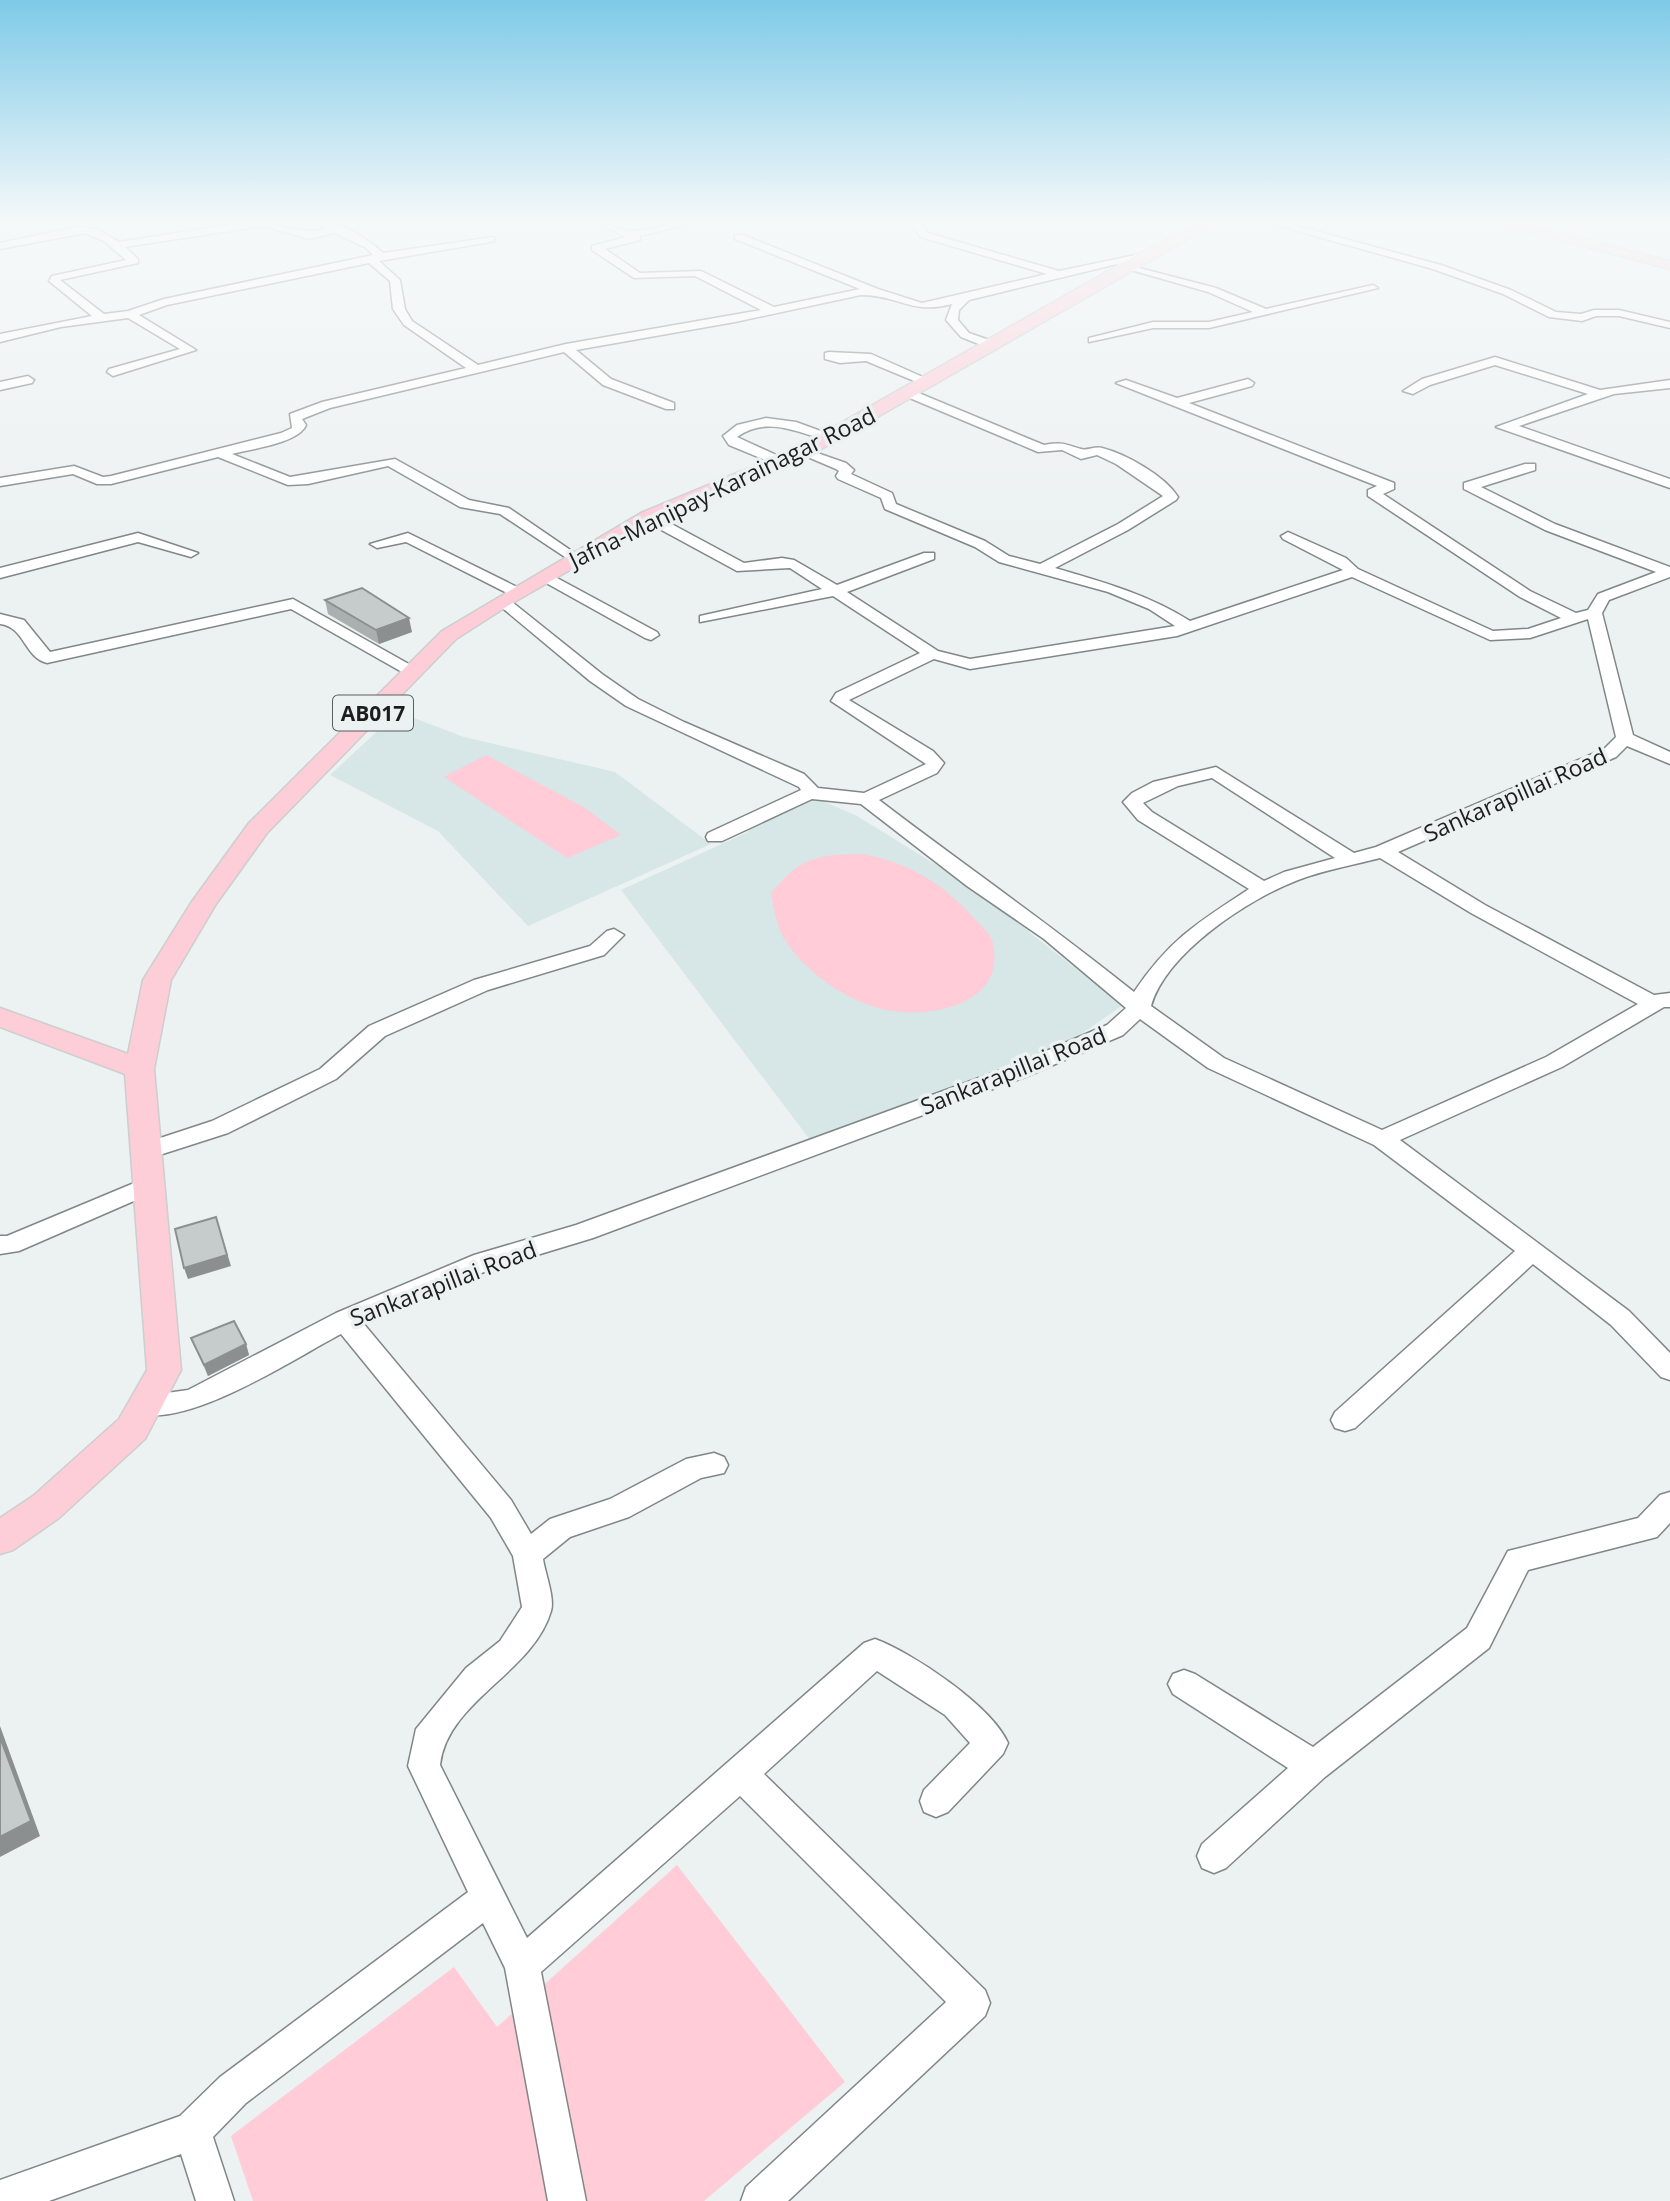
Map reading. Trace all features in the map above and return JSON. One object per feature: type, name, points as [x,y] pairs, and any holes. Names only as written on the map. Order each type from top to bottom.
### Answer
[{"type":"main road","name":"Jafna-Manipay-Karainagar Road","points":[[0,1538],[46,1507],[132,1429],[148,1405],[164,1370],[151,1184],[139,1069],[157,980],[204,903],[258,828],[449,635],[509,596],[648,517],[803,452],[1026,325]]},
{"type":"main road","points":[[0,1017],[139,1069]]},
{"type":"street","points":[[0,338],[72,325]]},
{"type":"street","points":[[113,372],[132,363],[190,350],[148,325]]},
{"type":"street","points":[[411,325],[476,369]]},
{"type":"street","points":[[0,482],[74,470],[102,481],[111,480],[298,430],[300,425],[295,417],[301,413],[566,348],[696,325]]},
{"type":"street","points":[[956,325],[965,335],[991,345]]},
{"type":"street","points":[[1093,340],[1153,325],[1181,327],[1210,325]]},
{"type":"street","points":[[566,348],[607,382],[670,406]]},
{"type":"street","points":[[829,356],[840,359],[867,357],[918,387],[1043,449],[1064,446],[1081,454],[1098,451],[1121,461],[1166,489],[1171,497],[1123,527],[1041,570]]},
{"type":"street","points":[[1409,391],[1426,382],[1495,361],[1601,394]]},
{"type":"street","points":[[0,386],[28,380]]},
{"type":"street","points":[[1122,383],[1178,402],[1389,486],[1373,493],[1525,594],[1574,618]]},
{"type":"street","points":[[1178,402],[1248,383]]},
{"type":"street","points":[[1670,384],[1601,394],[1504,426],[1670,484]]},
{"type":"street","points":[[780,462],[745,447],[730,436],[736,430],[768,418],[830,437]]},
{"type":"street","points":[[803,452],[841,466],[847,470],[843,475],[887,496],[890,506],[980,544],[1004,559],[1113,589],[1155,606],[1188,628]]},
{"type":"street","points":[[219,453],[288,481],[307,480],[390,462],[465,504],[504,511],[574,559]]},
{"type":"street","points":[[1530,467],[1469,486],[1550,527],[1670,572]]},
{"type":"street","points":[[648,517],[742,568],[782,562],[794,564],[932,654],[970,664],[1188,628],[1353,572]]},
{"type":"street","points":[[1288,536],[1340,561],[1353,572],[1490,635],[1508,639],[1532,636],[1574,618],[1594,613],[1603,597],[1670,572]]},
{"type":"street","points":[[0,573],[138,537],[191,553]]},
{"type":"street","points":[[377,544],[408,537],[509,596],[523,614],[578,665],[612,690],[689,733],[798,778],[807,784],[811,793]]},
{"type":"street","points":[[706,619],[836,591],[929,556]]},
{"type":"street","points":[[544,576],[651,635]]},
{"type":"street","points":[[0,619],[12,620],[26,627],[37,652],[47,658],[293,604],[415,672]]},
{"type":"street","name":"Sankarapillai Road","points":[[148,1405],[192,1400],[345,1320],[482,1262],[584,1232],[1017,1072],[1115,1030],[1140,1007],[1144,993],[1171,955],[1201,929],[1263,889],[1291,876],[1383,851],[1610,754],[1625,738],[1594,613]]},
{"type":"street","points":[[715,837],[811,793],[866,799],[931,769],[935,763],[908,742],[839,701],[842,696],[932,654]]},
{"type":"street","points":[[1625,738],[1670,759]]},
{"type":"street","points":[[1263,889],[1145,816],[1132,802],[1145,792],[1167,784],[1216,772],[1350,859]]},
{"type":"street","points":[[866,799],[974,882],[1051,935],[1172,1034],[1216,1063],[1382,1139],[1620,1318],[1670,1370]]},
{"type":"street","points":[[1383,851],[1478,909],[1662,1002]]},
{"type":"street","points":[[148,1151],[220,1126],[328,1074],[377,1031],[481,985],[555,961],[597,951],[614,935]]},
{"type":"street","points":[[1382,1139],[1554,1062],[1662,1002]]},
{"type":"street","points":[[0,1245],[10,1245],[151,1184]]},
{"type":"street","points":[[1345,1420],[1532,1250]]},
{"type":"street","points":[[345,1320],[501,1510],[527,1554],[537,1609],[511,1651],[477,1678],[427,1740],[425,1766],[522,1965],[567,2201]]},
{"type":"street","points":[[527,1554],[560,1528],[619,1508],[696,1467],[714,1465]]},
{"type":"street","points":[[1214,1856],[1314,1766],[1478,1639],[1518,1560],[1647,1528],[1670,1504]]},
{"type":"street","points":[[522,1965],[875,1653],[956,1705],[992,1743],[936,1801]]},
{"type":"street","points":[[1184,1684],[1314,1766]]},
{"type":"street","points":[[741,1774],[972,2003],[760,2201]]},
{"type":"street","points":[[0,2199],[192,2131],[233,2090],[489,1897]]},
{"type":"street","points":[[192,2131],[215,2201]]},
{"type":"shaded area","points":[[398,712],[464,737],[615,772],[711,844],[528,926],[438,831],[330,775]]},
{"type":"shaded area","points":[[486,755],[585,808],[621,835],[567,858],[444,777]]},
{"type":"shaded area","points":[[809,795],[857,816],[1024,919],[1030,933],[1123,1005],[1074,1039],[811,1141],[621,890],[748,832],[752,821]]},
{"type":"shaded area","points":[[863,854],[895,863],[936,884],[986,931],[992,940],[994,961],[989,979],[978,992],[963,1002],[925,1012],[887,1010],[844,994],[818,976],[796,955],[781,932],[771,893],[792,871],[811,860],[833,855]]},
{"type":"shaded area","points":[[677,1865],[845,2082],[704,2201],[253,2201],[231,2136],[454,1967],[497,2027]]},
{"type":"building","points":[[362,588],[409,618],[376,630],[325,600]]},
{"type":"building","points":[[216,1217],[227,1255],[184,1268],[175,1229]]},
{"type":"building","points":[[234,1321],[246,1344],[204,1365],[191,1338]]},
{"type":"building","points":[[0,1737],[31,1821],[0,1837]]}]
